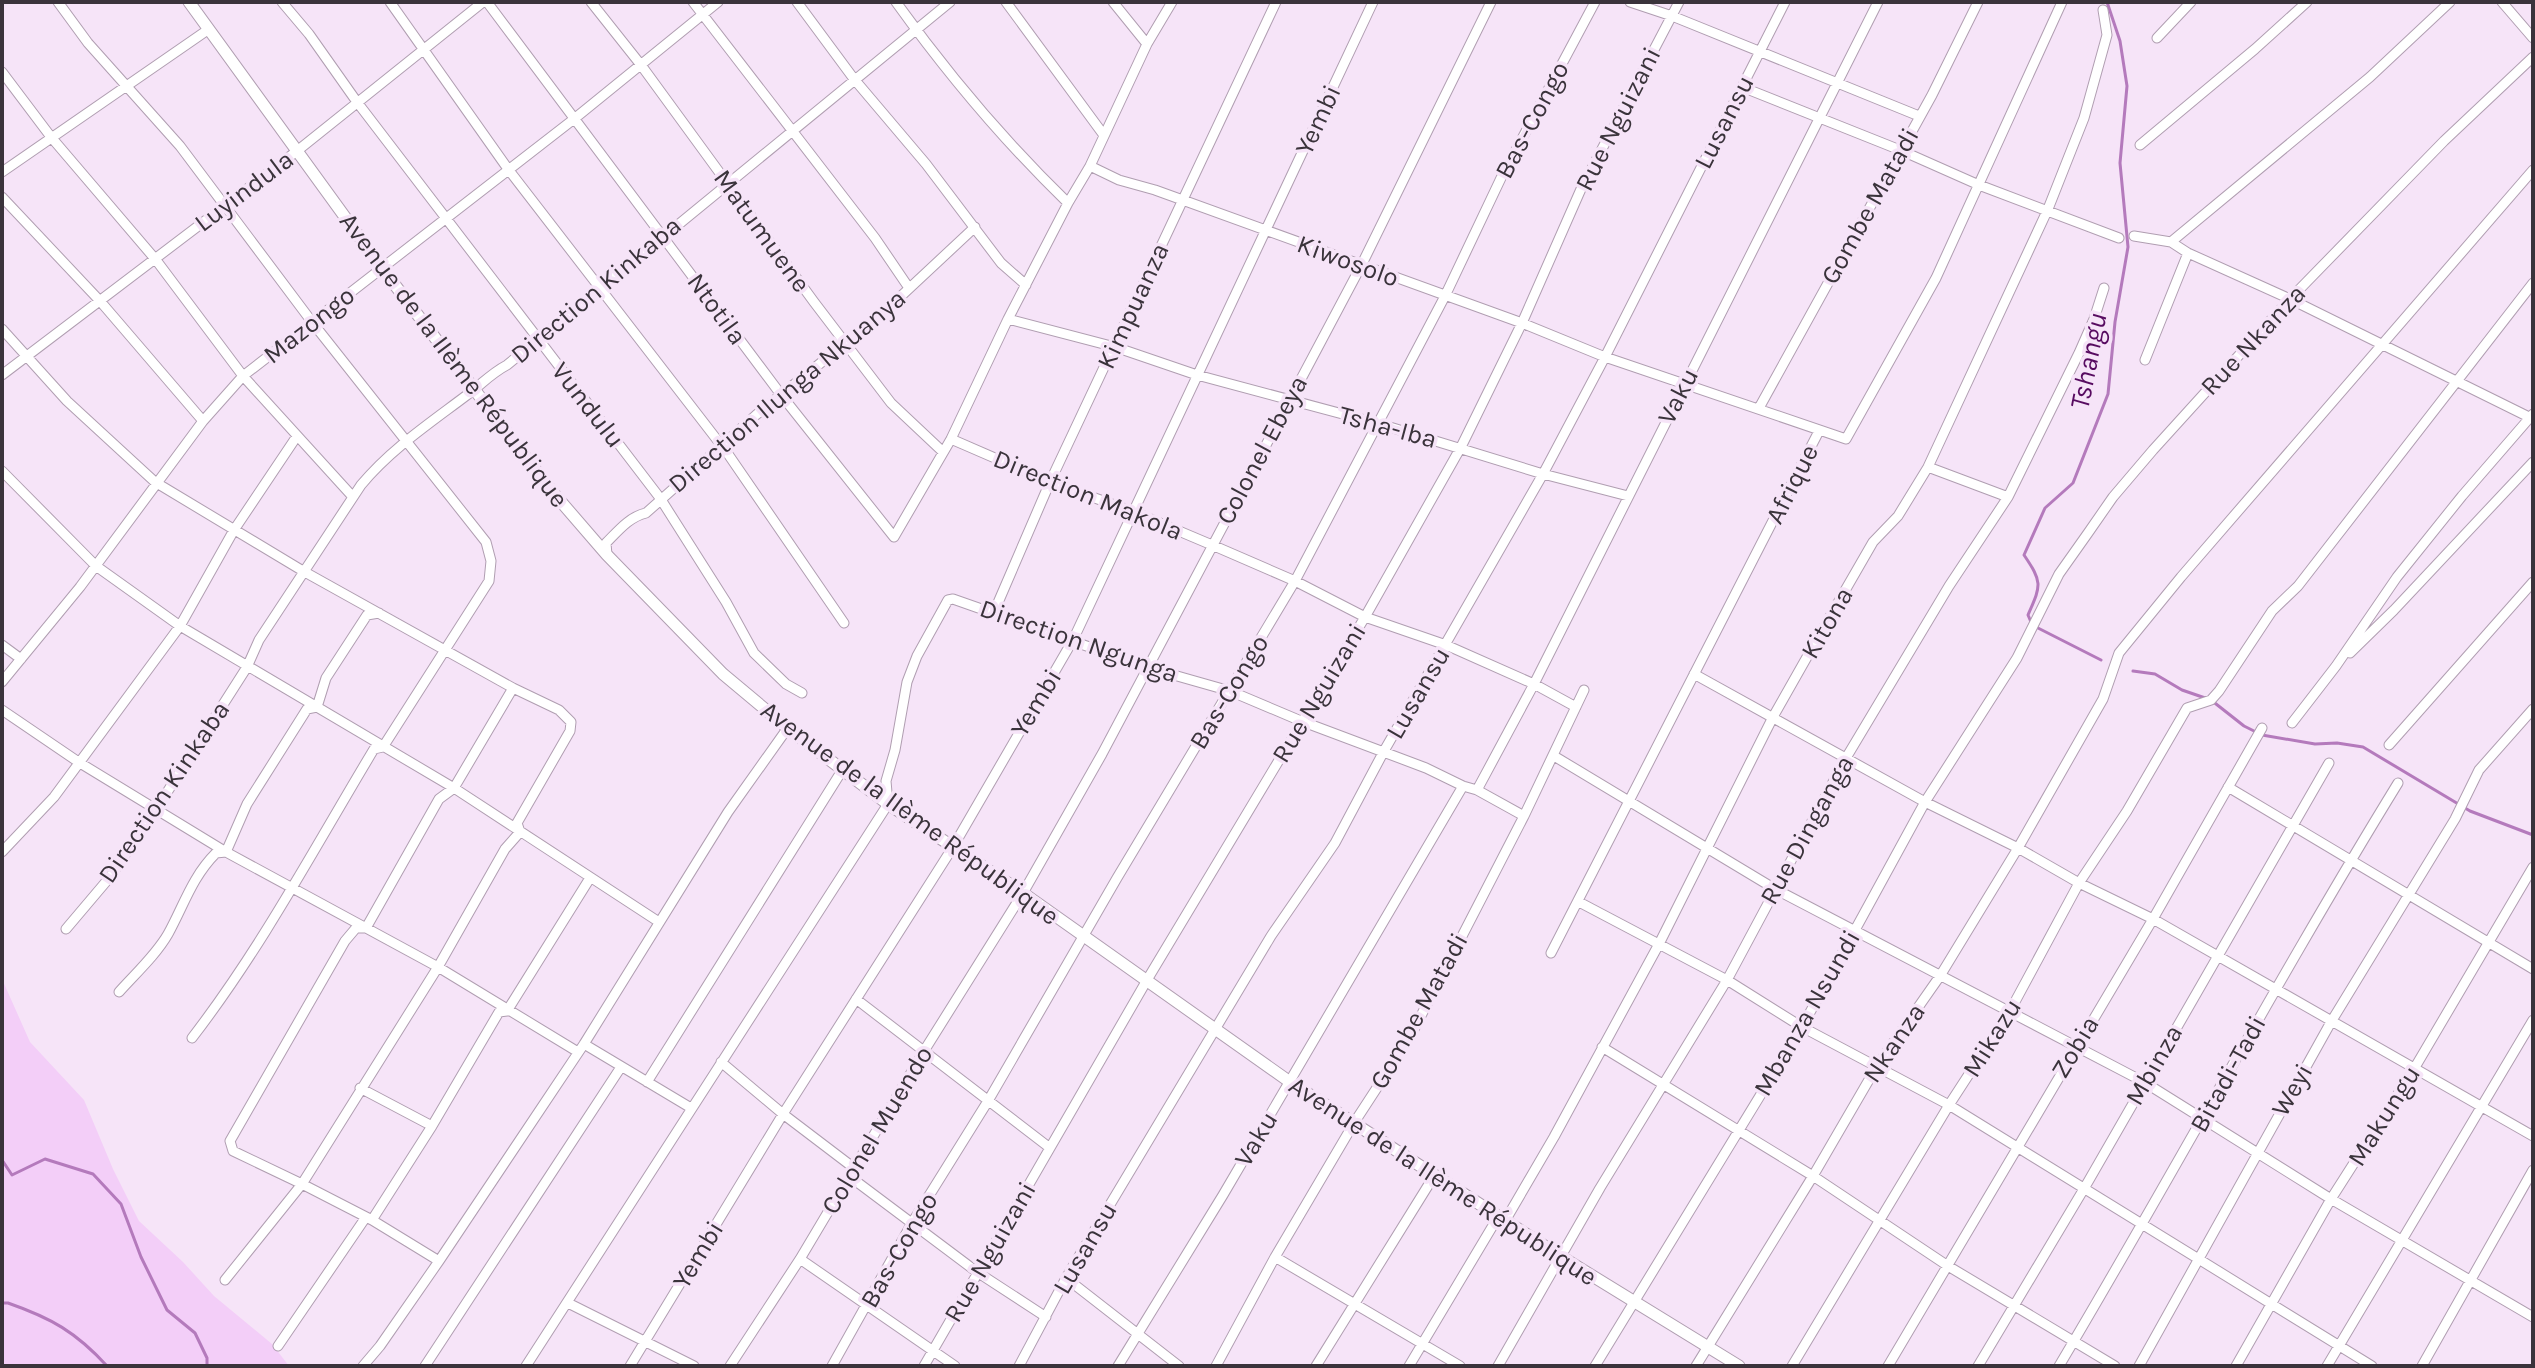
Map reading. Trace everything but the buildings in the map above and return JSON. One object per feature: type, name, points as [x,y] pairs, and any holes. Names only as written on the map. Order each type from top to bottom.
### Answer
[{"type":"street","points":[[58,2],[127,88],[180,146],[312,322],[486,542],[491,561],[489,581],[479,601],[383,747],[374,749],[294,889],[233,983],[192,1038]]},
{"type":"street","name":"Avenue de la IIème République","points":[[189,2],[382,268],[550,489],[607,555],[706,659],[888,804],[1023,893],[1290,1082],[1635,1304],[1739,1366]]},
{"type":"street","name":"Vundulu","points":[[282,2],[660,498],[726,602],[754,653],[786,684],[802,693]]},
{"type":"street","points":[[390,2],[508,169],[721,445],[844,623]]},
{"type":"street","name":"Luyindula","points":[[2,375],[156,260],[485,2]]},
{"type":"street","name":"Ntotila","points":[[485,2],[782,396],[894,537],[942,451]]},
{"type":"street","name":"Matumuene","points":[[591,2],[891,403],[942,451]]},
{"type":"street","points":[[693,2],[875,238],[909,288]]},
{"type":"street","name":"Mazongo","points":[[2,682],[49,628],[203,421],[243,376],[574,119],[718,2]]},
{"type":"street","points":[[797,2],[854,79],[926,164],[1001,263],[1026,285]]},
{"type":"street","points":[[896,2],[915,29],[1032,168],[1068,203]]},
{"type":"street","name":"Direction Kinkaba","points":[[66,929],[110,877],[157,808],[247,667],[259,640],[303,571],[377,466],[474,391],[491,374],[507,365],[950,2]]},
{"type":"street","points":[[1006,2],[1103,134]]},
{"type":"street","points":[[1113,2],[1147,44]]},
{"type":"street","points":[[942,451],[951,439],[1068,203],[1090,166],[1147,44],[1172,2]]},
{"type":"street","name":"Kimpuanza","points":[[994,612],[1050,482],[1276,2]]},
{"type":"street","name":"Yembi","points":[[630,1366],[783,1114],[953,847],[1073,640],[1373,2]]},
{"type":"street","name":"Colonel Ebeya","points":[[1023,893],[1149,668],[1361,266],[1491,2]]},
{"type":"street","name":"Bas-Congo","points":[[832,1366],[912,1223],[988,1101],[1295,581],[1380,424],[1501,178],[1595,2]]},
{"type":"street","points":[[1630,2],[1919,116]]},
{"type":"street","name":"Rue Nguizani","points":[[924,1366],[1147,980],[1365,617],[1461,447],[1522,323],[1581,189],[1679,2]]},
{"type":"street","name":"Lusansu","points":[[1019,1366],[1066,1278],[1271,936],[1335,843],[1384,751],[1543,474],[1785,2]]},
{"type":"street","name":"Vaku","points":[[1477,790],[1534,684],[1878,2]]},
{"type":"street","name":"Gombe Matadi","points":[[1759,408],[1978,2]]},
{"type":"street","name":"Afrique","points":[[1551,953],[1819,431],[1843,439],[1849,436],[1936,278],[2062,2]]},
{"type":"street","points":[[2157,38],[2191,2]]},
{"type":"street","points":[[2140,145],[2307,2]]},
{"type":"street","points":[[2171,242],[2370,77],[2450,2]]},
{"type":"street","points":[[2502,2],[2533,38]]},
{"type":"street","name":"Kitona","points":[[1409,1366],[1554,1137],[1659,944],[1773,717],[1873,542],[1898,516],[1928,467],[2048,209],[2084,118],[2107,35],[2103,10]]},
{"type":"street","points":[[2,172],[209,29]]},
{"type":"street","name":"Rue Nkanza","points":[[2017,658],[2059,574],[2113,497],[2290,299],[2444,141],[2533,57]]},
{"type":"street","points":[[2,72],[51,137],[156,260],[243,376],[353,497]]},
{"type":"street","points":[[1742,87],[1979,185],[2119,238]]},
{"type":"street","name":"Kiwosolo","points":[[1090,166],[1119,180],[1522,323],[1605,357],[1685,382],[1819,431]]},
{"type":"street","name":"Nkanza","points":[[1696,1366],[1877,1066],[1940,976],[2018,848],[2103,699],[2119,653],[2533,170]]},
{"type":"street","points":[[2,197],[100,301],[203,421]]},
{"type":"street","name":"Direction Ilunga Nkuanya","points":[[607,555],[606,543],[636,515],[646,513],[721,445],[909,288],[975,227]]},
{"type":"street","points":[[2134,236],[2171,242],[2188,253],[2532,417],[2462,496],[2397,577],[2336,666],[2292,723]]},
{"type":"street","points":[[2145,360],[2188,253]]},
{"type":"street","points":[[2457,381],[2533,283]]},
{"type":"street","name":"Rue Dinganga","points":[[1498,1366],[1600,1188],[1727,980],[1846,758],[1949,586],[2008,497],[2079,353],[2104,288]]},
{"type":"street","name":"Tsha-Iba","points":[[1008,319],[1115,347],[1197,375],[1628,496]]},
{"type":"street","points":[[2,329],[67,401],[155,482],[303,571],[513,688],[559,710],[571,722],[570,731],[517,823],[520,832]]},
{"type":"street","name":"Mikazu","points":[[1792,1366],[1949,1105],[2010,1011],[2079,883],[2127,811],[2187,708],[2211,700],[2219,691],[2272,611],[2298,586],[2457,381]]},
{"type":"street","points":[[2,852],[54,797],[180,626],[234,530],[297,436]]},
{"type":"street","name":"Direction Makola","points":[[951,439],[1050,482],[1134,512],[1212,545],[1295,581],[1365,617],[1446,645],[1534,684],[1576,707]]},
{"type":"street","points":[[2336,666],[2394,610],[2533,462]]},
{"type":"street","points":[[1928,467],[2008,497]]},
{"type":"street","points":[[2,471],[96,566],[180,626],[454,788],[659,922]]},
{"type":"street","points":[[2389,745],[2533,582]]},
{"type":"street","name":"Direction Ngunga","points":[[888,804],[886,781],[907,682],[917,656],[945,605],[953,599],[1149,668],[1230,691],[1477,790],[1524,816]]},
{"type":"street","points":[[317,707],[326,678],[367,615],[379,613]]},
{"type":"street","points":[[2,645],[21,659]]},
{"type":"street","name":"Mbanza Nsundi","points":[[1595,1366],[1802,1027],[1925,802],[2017,658]]},
{"type":"street","points":[[1694,674],[1925,802],[2153,919],[2533,1136]]},
{"type":"street","points":[[366,928],[427,818],[439,799],[454,788],[513,688]]},
{"type":"street","name":"Gombe Matadi","points":[[1216,1366],[1275,1257],[1354,1123],[1410,1037],[1524,816],[1584,690]]},
{"type":"street","points":[[226,852],[247,804],[297,724],[307,709],[317,707]]},
{"type":"street","name":"Weyi","points":[[2139,1366],[2331,1022],[2455,819],[2479,770],[2533,709]]},
{"type":"street","points":[[2,710],[80,763],[226,852],[438,967],[507,1011],[621,1067],[691,1108]]},
{"type":"street","points":[[363,1366],[439,1261],[581,1048],[728,812],[787,729],[785,725]]},
{"type":"street","name":"Zobia","points":[[1888,1366],[2153,919],[2262,728]]},
{"type":"street","points":[[1554,756],[1854,933],[2144,1082],[2331,1199],[2533,1317]]},
{"type":"street","name":"Mbinza","points":[[1978,1366],[2085,1187],[2329,763]]},
{"type":"street","points":[[647,1082],[843,769]]},
{"type":"street","name":"Bitadi-Tadi","points":[[2059,1366],[2145,1224],[2275,989],[2398,783]]},
{"type":"street","name":"Vaku","points":[[1118,1366],[1290,1082],[1463,786]]},
{"type":"street","points":[[2228,787],[2533,969]]},
{"type":"street","points":[[526,1366],[888,804]]},
{"type":"street","points":[[225,1280],[302,1184],[438,967],[505,849],[520,832]]},
{"type":"street","points":[[119,992],[167,935],[190,886],[207,862],[216,853],[226,852]]},
{"type":"street","name":"Makungu","points":[[2236,1366],[2331,1199],[2414,1069],[2533,867]]},
{"type":"street","points":[[507,1011],[590,878]]},
{"type":"street","name":"Colonel Muendo","points":[[730,1366],[800,1259],[1023,893]]},
{"type":"street","points":[[1579,902],[1727,980],[1802,1027],[1949,1105],[2372,1366]]},
{"type":"street","points":[[366,928],[356,928],[345,941],[230,1141],[233,1151],[369,1218],[439,1261]]},
{"type":"street","points":[[856,999],[1050,1148]]},
{"type":"street","points":[[278,1346],[432,1126],[499,1012],[507,1011]]},
{"type":"street","points":[[2327,1366],[2533,1020]]},
{"type":"street","points":[[1602,1047],[1813,1176],[1948,1266],[2115,1366]]},
{"type":"street","points":[[721,1062],[912,1223],[977,1272],[1046,1317]]},
{"type":"street","points":[[425,1366],[621,1067]]},
{"type":"street","points":[[360,1088],[432,1126]]},
{"type":"street","points":[[2422,1366],[2533,1170]]},
{"type":"street","points":[[1316,1366],[1434,1176]]},
{"type":"street","points":[[1275,1257],[1460,1366]]},
{"type":"street","points":[[800,1259],[955,1366]]},
{"type":"street","points":[[1066,1278],[1138,1331],[1179,1366]]},
{"type":"street","points":[[568,1303],[694,1366]]},
{"type":"shaded area","points":[[2,979],[30,1042],[84,1100],[139,1221],[214,1296],[272,1344],[289,1366],[2,1366]]},
{"type":"waterway","name":"Tshangu","points":[[2031,622],[2028,615],[2038,584],[2024,555],[2045,508],[2073,483],[2108,394],[2115,322],[2128,247],[2120,163],[2127,86],[2120,41],[2107,2]]},
{"type":"waterway","name":"Tshangu","points":[[2036,627],[2101,660]]},
{"type":"waterway","name":"Tshangu","points":[[2133,671],[2155,674],[2182,690],[2211,700],[2244,726],[2262,735],[2315,744],[2363,747],[2470,811],[2533,835]]},
{"type":"waterway","points":[[2,1160],[12,1175],[45,1159],[93,1174],[121,1204],[141,1257],[167,1310],[195,1333],[207,1358],[207,1366]]},
{"type":"waterway","points":[[2,1303],[62,1327],[107,1366]]}]
